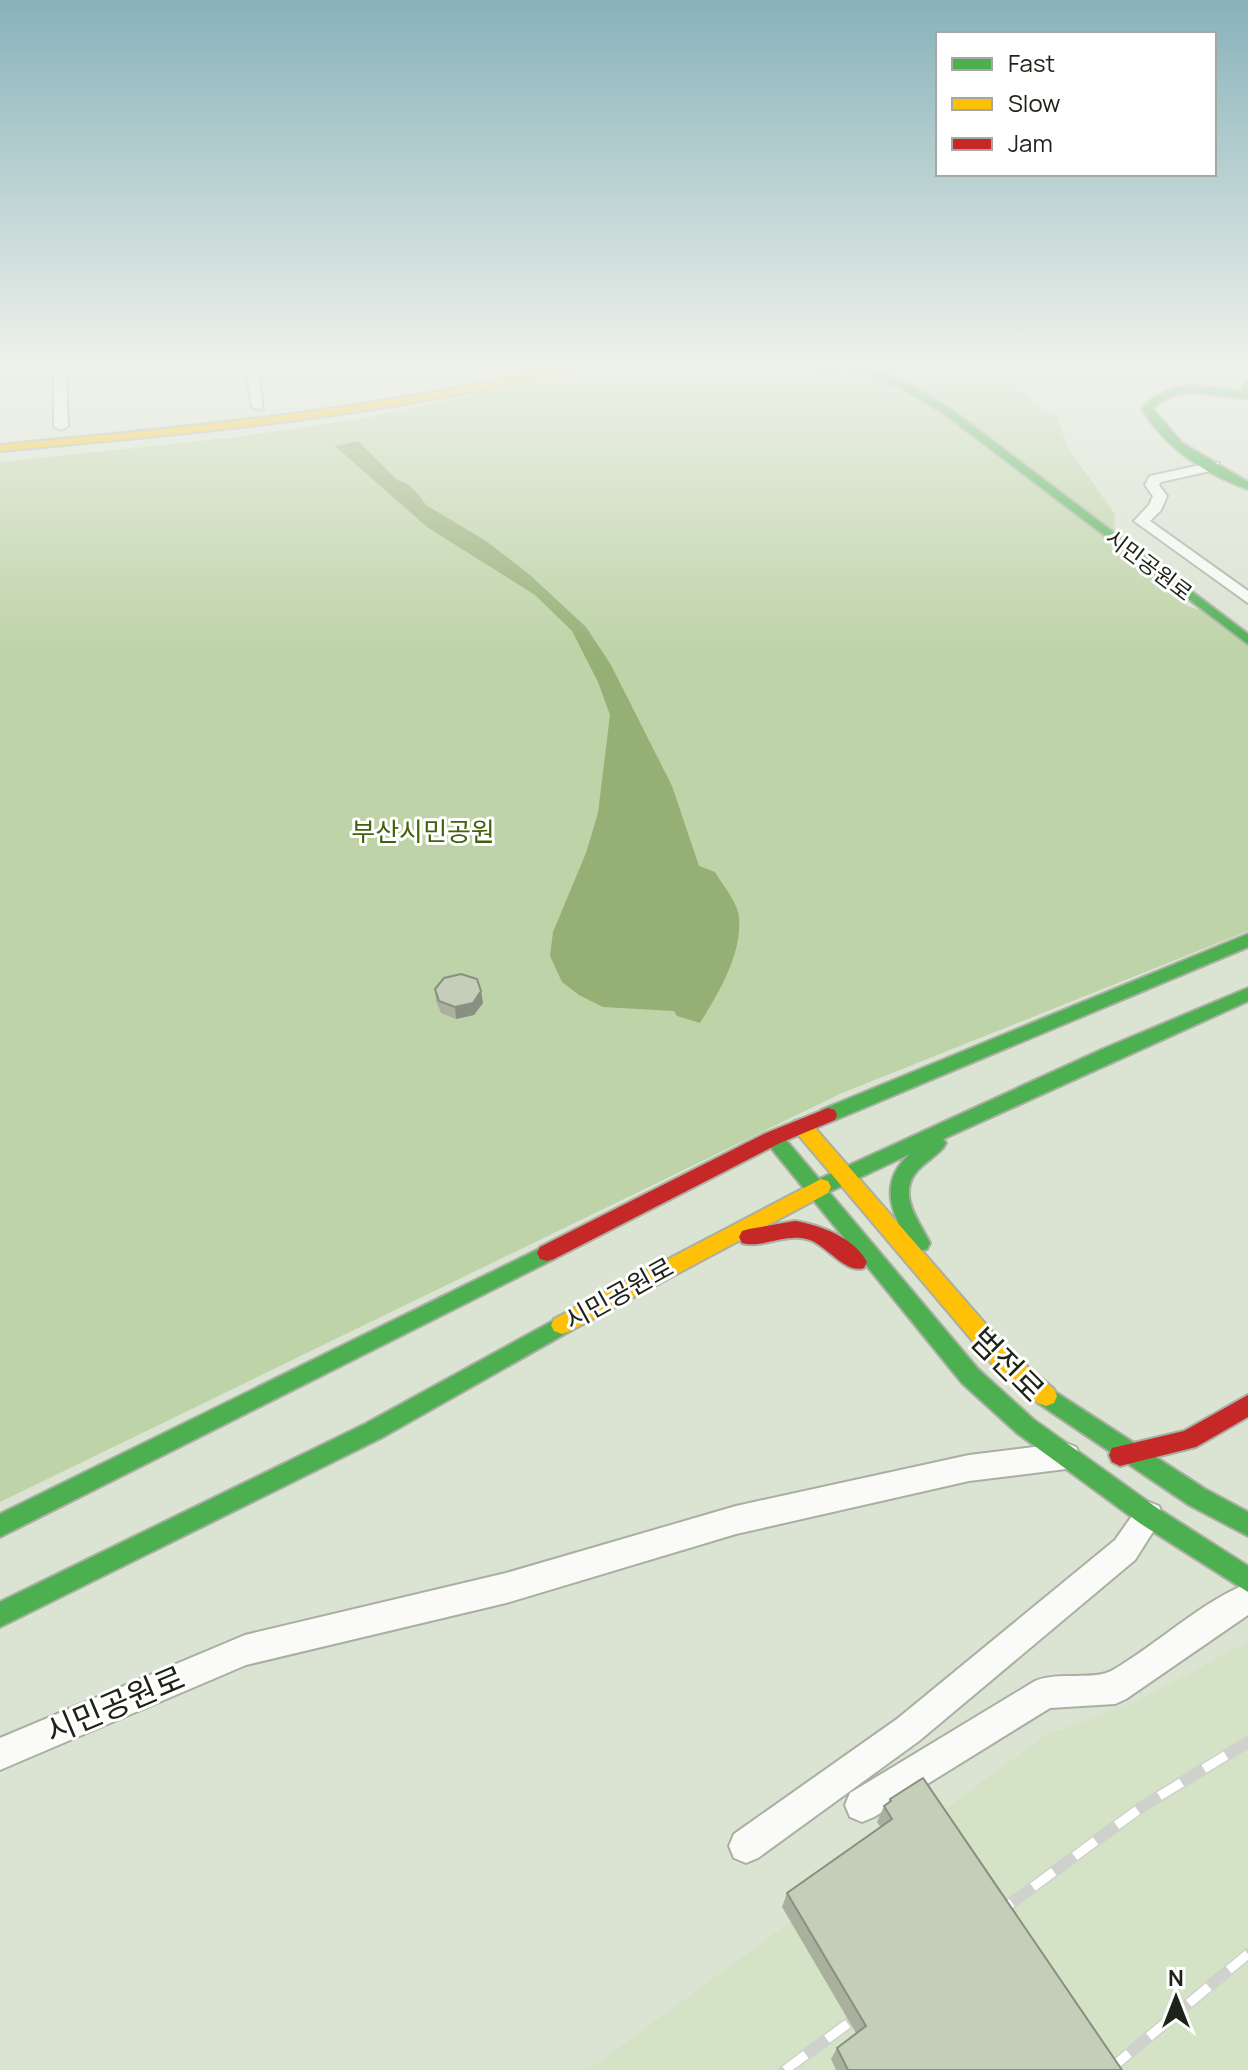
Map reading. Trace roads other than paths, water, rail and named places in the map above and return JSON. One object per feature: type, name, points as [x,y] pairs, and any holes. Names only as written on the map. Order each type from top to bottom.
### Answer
[{"type":"main road","name":"시민공원로","points":[[1010,461],[1248,640]]},
{"type":"main road","points":[[1206,461],[1248,486]]},
{"type":"main road","points":[[0,1526],[355,1351],[773,1138],[1248,940]]},
{"type":"main road","name":"시민공원로","points":[[0,1615],[373,1431],[707,1247],[845,1175],[1248,994]]},
{"type":"main road","name":"범전로","points":[[802,1126],[1001,1358],[1062,1409],[1131,1455],[1248,1525]]},
{"type":"main road","points":[[933,1279],[925,1250],[901,1214],[897,1190],[908,1168],[931,1152],[944,1130]]},
{"type":"main road","name":"범전로","points":[[773,1138],[970,1376],[1025,1426],[1149,1516],[1248,1580]]},
{"type":"main road","points":[[707,1247],[734,1243],[767,1231],[815,1229],[837,1242],[860,1264],[892,1281]]},
{"type":"main road","points":[[1068,1456],[1131,1455],[1188,1440],[1248,1405]]},
{"type":"street","points":[[1214,466],[1155,479],[1152,485],[1160,496],[1159,501],[1141,521],[1248,598]]},
{"type":"street","name":"시민공원로","points":[[0,1754],[245,1650],[506,1588],[736,1520],[969,1468],[1068,1456]]},
{"type":"street","points":[[746,1846],[908,1730],[1125,1550],[1149,1516]]},
{"type":"street","points":[[862,1805],[1046,1692],[1115,1688],[1200,1627],[1248,1598]]},
{"type":"railway","points":[[991,1918],[1143,1806],[1248,1742]]},
{"type":"railway","points":[[1109,2070],[1248,1954]]},
{"type":"railway","points":[[785,2070],[869,2008]]},
{"type":"park label","name":"부산시민공원","points":[[423,832]]}]
